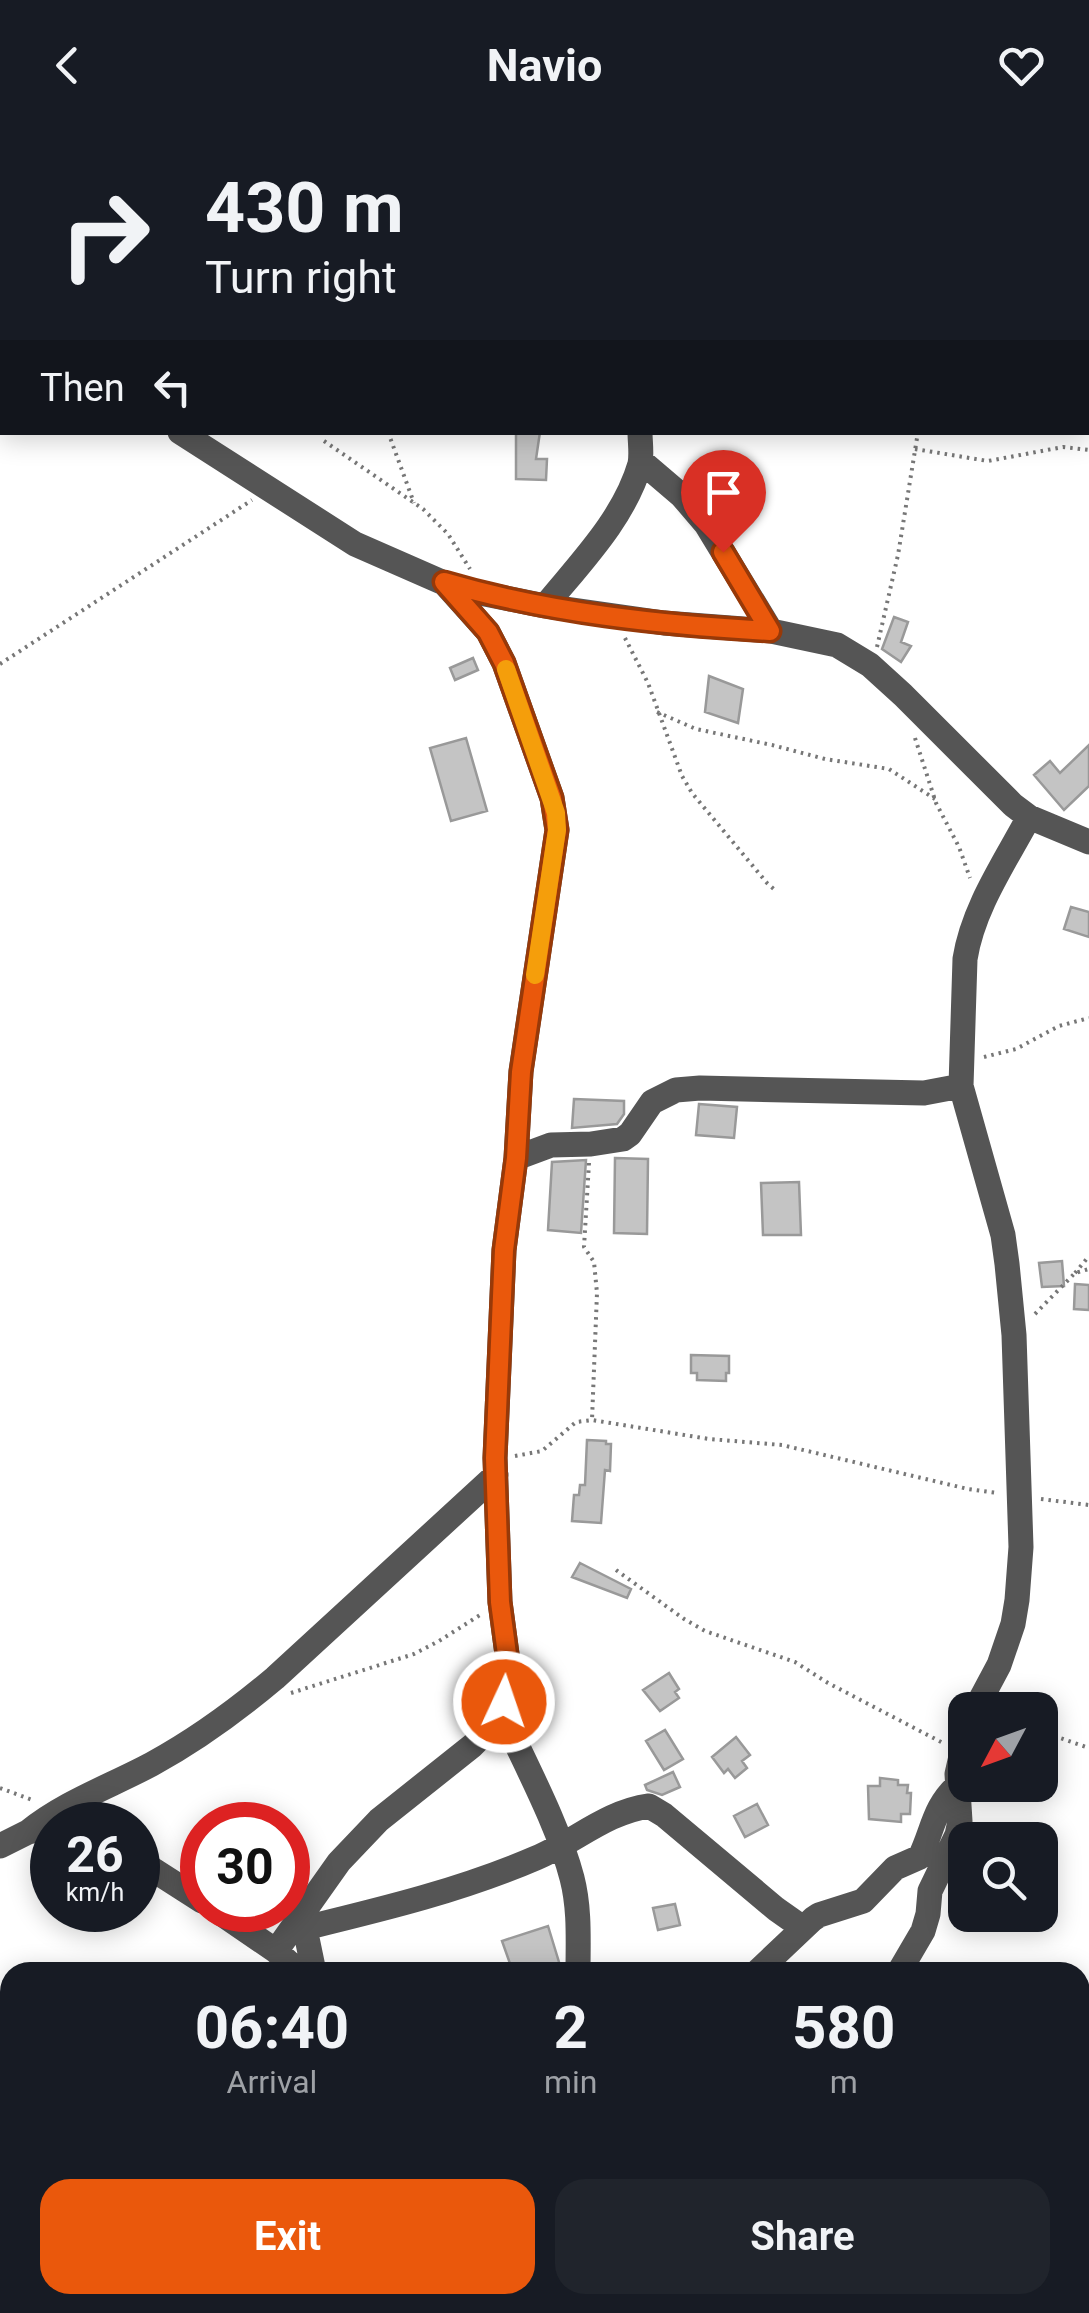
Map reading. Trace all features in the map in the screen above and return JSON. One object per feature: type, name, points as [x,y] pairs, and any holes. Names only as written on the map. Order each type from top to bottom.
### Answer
[{"type":"street","points":[[185,435],[355,544],[444,582],[545,606],[681,625],[770,631],[837,645],[878,672],[1029,817],[1089,842]]},
{"type":"street","points":[[545,606],[622,505],[641,461],[640,435]]},
{"type":"street","points":[[641,461],[682,496],[706,524],[770,631]]},
{"type":"street","points":[[310,1910],[340,1862],[367,1832],[486,1732],[501,1711],[507,1693],[509,1669],[500,1602],[496,1467],[504,1250],[516,1158],[521,1072],[557,830],[556,813],[504,663],[488,632],[444,582]]},
{"type":"street","points":[[985,1692],[999,1665],[1016,1612],[1021,1546],[1020,1468],[1014,1335],[1003,1235],[961,1075],[964,959],[979,912],[1029,817]]},
{"type":"street","points":[[516,1158],[550,1145],[622,1140],[652,1102],[676,1090],[924,1093],[961,1075]]},
{"type":"street","points":[[84,1802],[239,1708],[496,1467]]},
{"type":"street","points":[[501,1711],[572,1876],[578,1962]]},
{"type":"street","points":[[768,1962],[819,1915],[862,1901],[895,1868],[920,1857],[938,1809],[948,1794]]},
{"type":"street","points":[[905,1962],[923,1932],[930,1891],[957,1835],[959,1802]]},
{"type":"street","points":[[310,1920],[438,1895],[561,1847],[609,1817],[649,1806],[803,1928]]},
{"type":"street","points":[[0,1846],[30,1831]]},
{"type":"street","points":[[247,1932],[288,1962]]},
{"type":"street","points":[[276,1952],[293,1932]]},
{"type":"street","points":[[305,1932],[312,1962]]},
{"type":"path","points":[[389,435],[414,503]]},
{"type":"path","points":[[878,672],[876,652],[898,555],[917,435]]},
{"type":"path","points":[[324,441],[414,503],[448,534],[485,594]]},
{"type":"path","points":[[915,449],[988,460],[1062,447],[1089,450]]},
{"type":"path","points":[[0,664],[271,488]]},
{"type":"path","points":[[614,616],[648,682],[682,776],[692,793],[776,890]]},
{"type":"path","points":[[657,712],[696,730],[889,769],[935,799]]},
{"type":"path","points":[[912,730],[935,799],[959,847],[979,912]]},
{"type":"path","points":[[961,1075],[970,1060],[1016,1049],[1060,1026],[1089,1018]]},
{"type":"path","points":[[591,1144],[584,1242],[594,1262],[597,1293],[592,1420]]},
{"type":"path","points":[[1014,1335],[1089,1256]]},
{"type":"path","points":[[1075,1273],[1089,1270]]},
{"type":"path","points":[[496,1467],[542,1451],[576,1422],[592,1420],[709,1439],[782,1445],[968,1489],[1089,1505]]},
{"type":"path","points":[[616,1570],[705,1632],[795,1662],[936,1742],[948,1742]]},
{"type":"path","points":[[276,1697],[414,1654],[500,1602]]},
{"type":"path","points":[[1058,1737],[1089,1748]]},
{"type":"path","points":[[0,1788],[30,1811]]},
{"type":"building","points":[[516,435],[540,435],[536,459],[547,459],[546,480],[516,479]]},
{"type":"building","points":[[894,617],[908,622],[901,642],[911,646],[901,662],[882,649]]},
{"type":"building","points":[[473,658],[478,670],[455,680],[450,668]]},
{"type":"building","points":[[709,676],[743,689],[738,723],[705,712]]},
{"type":"building","points":[[466,738],[487,811],[451,821],[430,748]]},
{"type":"building","points":[[1089,745],[1089,786],[1064,810],[1034,775],[1050,761],[1060,773]]},
{"type":"building","points":[[1071,907],[1089,912],[1089,937],[1064,929]]},
{"type":"building","points":[[574,1099],[624,1101],[624,1114],[617,1124],[572,1128]]},
{"type":"building","points":[[699,1104],[737,1107],[734,1138],[696,1135]]},
{"type":"building","points":[[615,1158],[648,1159],[647,1234],[614,1233]]},
{"type":"building","points":[[586,1160],[581,1233],[548,1230],[552,1162]]},
{"type":"building","points":[[799,1182],[801,1235],[763,1235],[761,1183]]},
{"type":"building","points":[[1062,1261],[1064,1286],[1042,1287],[1039,1263]]},
{"type":"building","points":[[1075,1284],[1089,1285],[1089,1310],[1074,1309]]},
{"type":"building","points":[[691,1355],[729,1356],[726,1381],[697,1380],[697,1373],[691,1373]]},
{"type":"building","points":[[587,1440],[611,1444],[601,1523],[572,1521],[574,1495],[579,1495],[580,1485],[585,1485]]},
{"type":"building","points":[[580,1563],[631,1589],[627,1598],[572,1577]]},
{"type":"building","points":[[669,1673],[679,1689],[675,1692],[679,1698],[660,1711],[643,1690]]},
{"type":"building","points":[[665,1730],[683,1759],[664,1770],[646,1741]]},
{"type":"building","points":[[736,1737],[750,1755],[742,1761],[747,1768],[735,1778],[728,1769],[724,1773],[712,1757]]},
{"type":"building","points":[[673,1772],[680,1787],[662,1795],[647,1790],[645,1785]]},
{"type":"building","points":[[880,1778],[908,1785],[910,1814],[901,1814],[901,1822],[869,1819],[868,1786],[880,1786]]},
{"type":"building","points":[[757,1804],[768,1825],[745,1837],[734,1816]]},
{"type":"building","points":[[675,1904],[680,1925],[658,1930],[653,1908]]},
{"type":"building","points":[[548,1926],[559,1962],[509,1962],[502,1941]]},
{"type":"slow traffic","points":[[506,669],[556,813],[557,830],[535,975]]},
{"type":"route","points":[[504,1702],[509,1669],[500,1602],[495,1458],[504,1250],[516,1158],[521,1072],[557,830],[552,798],[504,663],[488,632],[444,582],[545,606],[664,623],[770,631],[723,552]]}]
